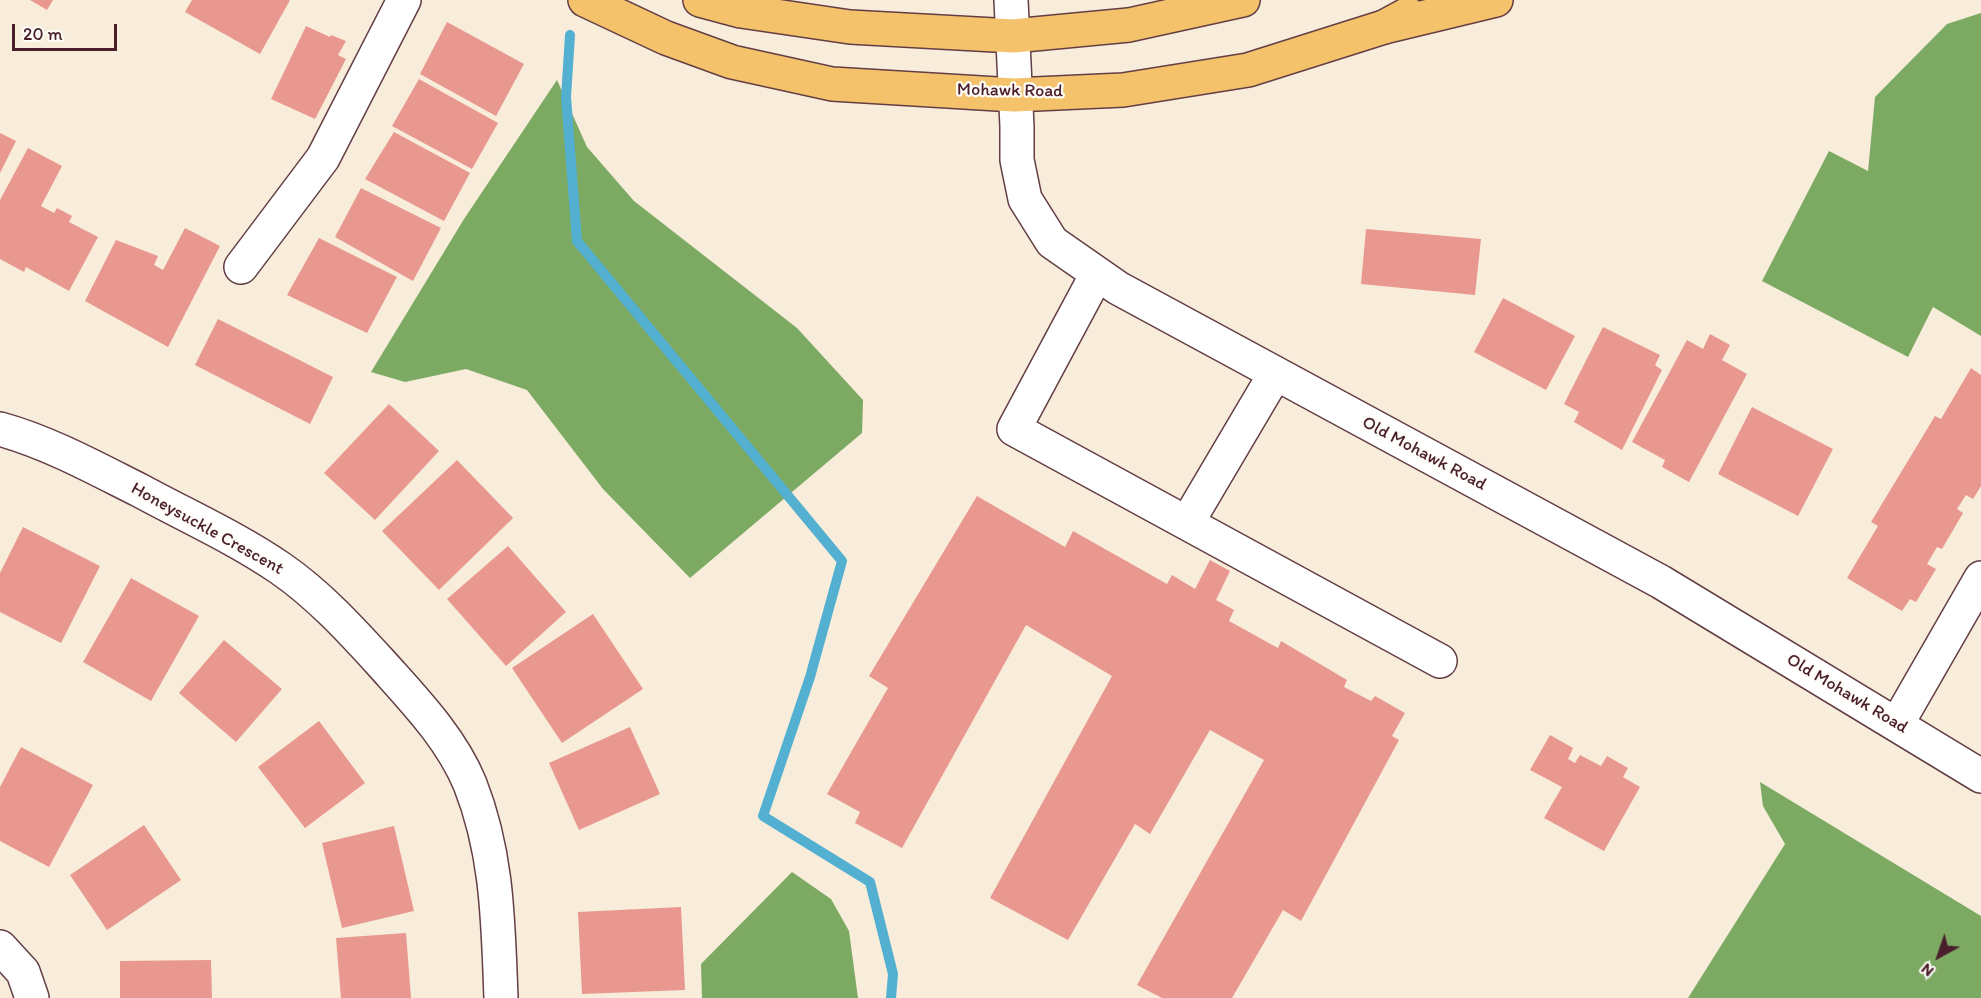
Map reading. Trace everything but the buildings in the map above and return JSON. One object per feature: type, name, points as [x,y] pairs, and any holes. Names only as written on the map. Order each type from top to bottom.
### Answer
[{"type":"main road","name":"Mohawk Road","points":[[585,0],[666,38],[732,62],[832,84],[1014,94],[1123,90],[1248,70],[1384,27],[1434,0]]},
{"type":"main road","points":[[700,0],[767,16],[850,27],[1013,36],[1129,25],[1243,0]]},
{"type":"main road","points":[[1384,27],[1496,0]]},
{"type":"street","points":[[241,267],[323,158],[404,0]]},
{"type":"street","name":"Old Mohawk Road","points":[[1011,0],[1017,160],[1025,199],[1052,242],[1098,274],[1275,374],[1661,582],[1981,776]]},
{"type":"street","points":[[1098,274],[1014,429],[1440,661]]},
{"type":"street","points":[[1187,523],[1275,374]]},
{"type":"street","name":"Honeysuckle Crescent","points":[[0,429],[23,435],[81,461],[238,542],[281,568],[318,598],[356,636],[428,715],[469,782],[487,833],[495,876],[501,998]]},
{"type":"street","points":[[1897,724],[1981,578]]},
{"type":"street","points":[[0,947],[23,972],[32,998]]},
{"type":"green space","points":[[1981,13],[1981,336],[1933,307],[1908,357],[1762,281],[1829,151],[1868,171],[1875,97],[1947,24]]},
{"type":"green space","points":[[557,80],[587,147],[634,201],[797,328],[863,400],[862,433],[690,578],[603,489],[527,390],[466,369],[405,382],[371,372],[464,219]]},
{"type":"green space","points":[[1760,782],[1981,916],[1981,998],[1688,998],[1785,844],[1763,806]]},
{"type":"green space","points":[[792,872],[831,899],[849,931],[858,998],[702,998],[701,964]]},
{"type":"waterway","points":[[570,35],[566,97],[577,241],[842,561],[810,677],[763,816],[870,882],[893,974],[891,998]]}]
